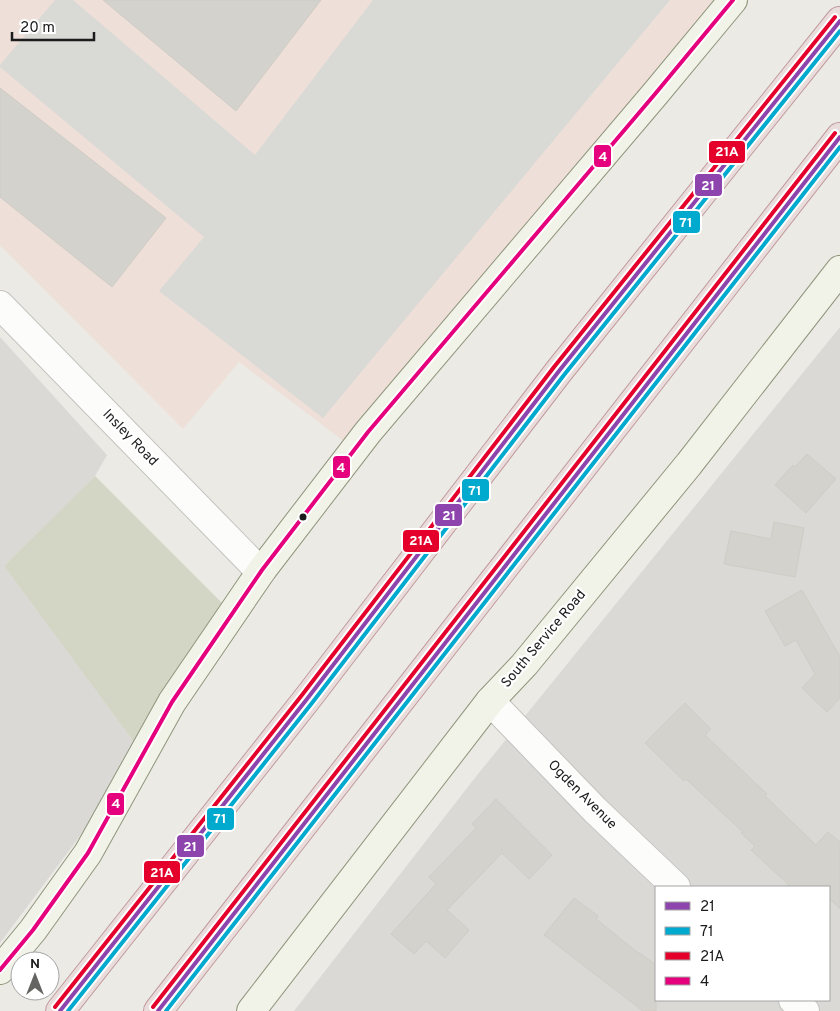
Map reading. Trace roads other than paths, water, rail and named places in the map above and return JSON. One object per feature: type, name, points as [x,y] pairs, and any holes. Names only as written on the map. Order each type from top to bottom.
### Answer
[{"type":"highway","points":[[60,1011],[301,707],[559,371],[840,21]]},
{"type":"highway","points":[[158,1011],[840,137]]},
{"type":"main road","points":[[2,963],[33,930],[88,853],[172,702],[262,570],[368,432],[733,0]]},
{"type":"main road","name":"South Service Road","points":[[251,1011],[490,701],[524,665],[689,464],[840,270]]},
{"type":"street","name":"Insley Road","points":[[0,305],[252,563],[262,570]]},
{"type":"street","name":"Ogden Avenue","points":[[490,701],[595,810],[675,886]]},
{"type":"street","points":[[794,1001],[805,1011]]}]
